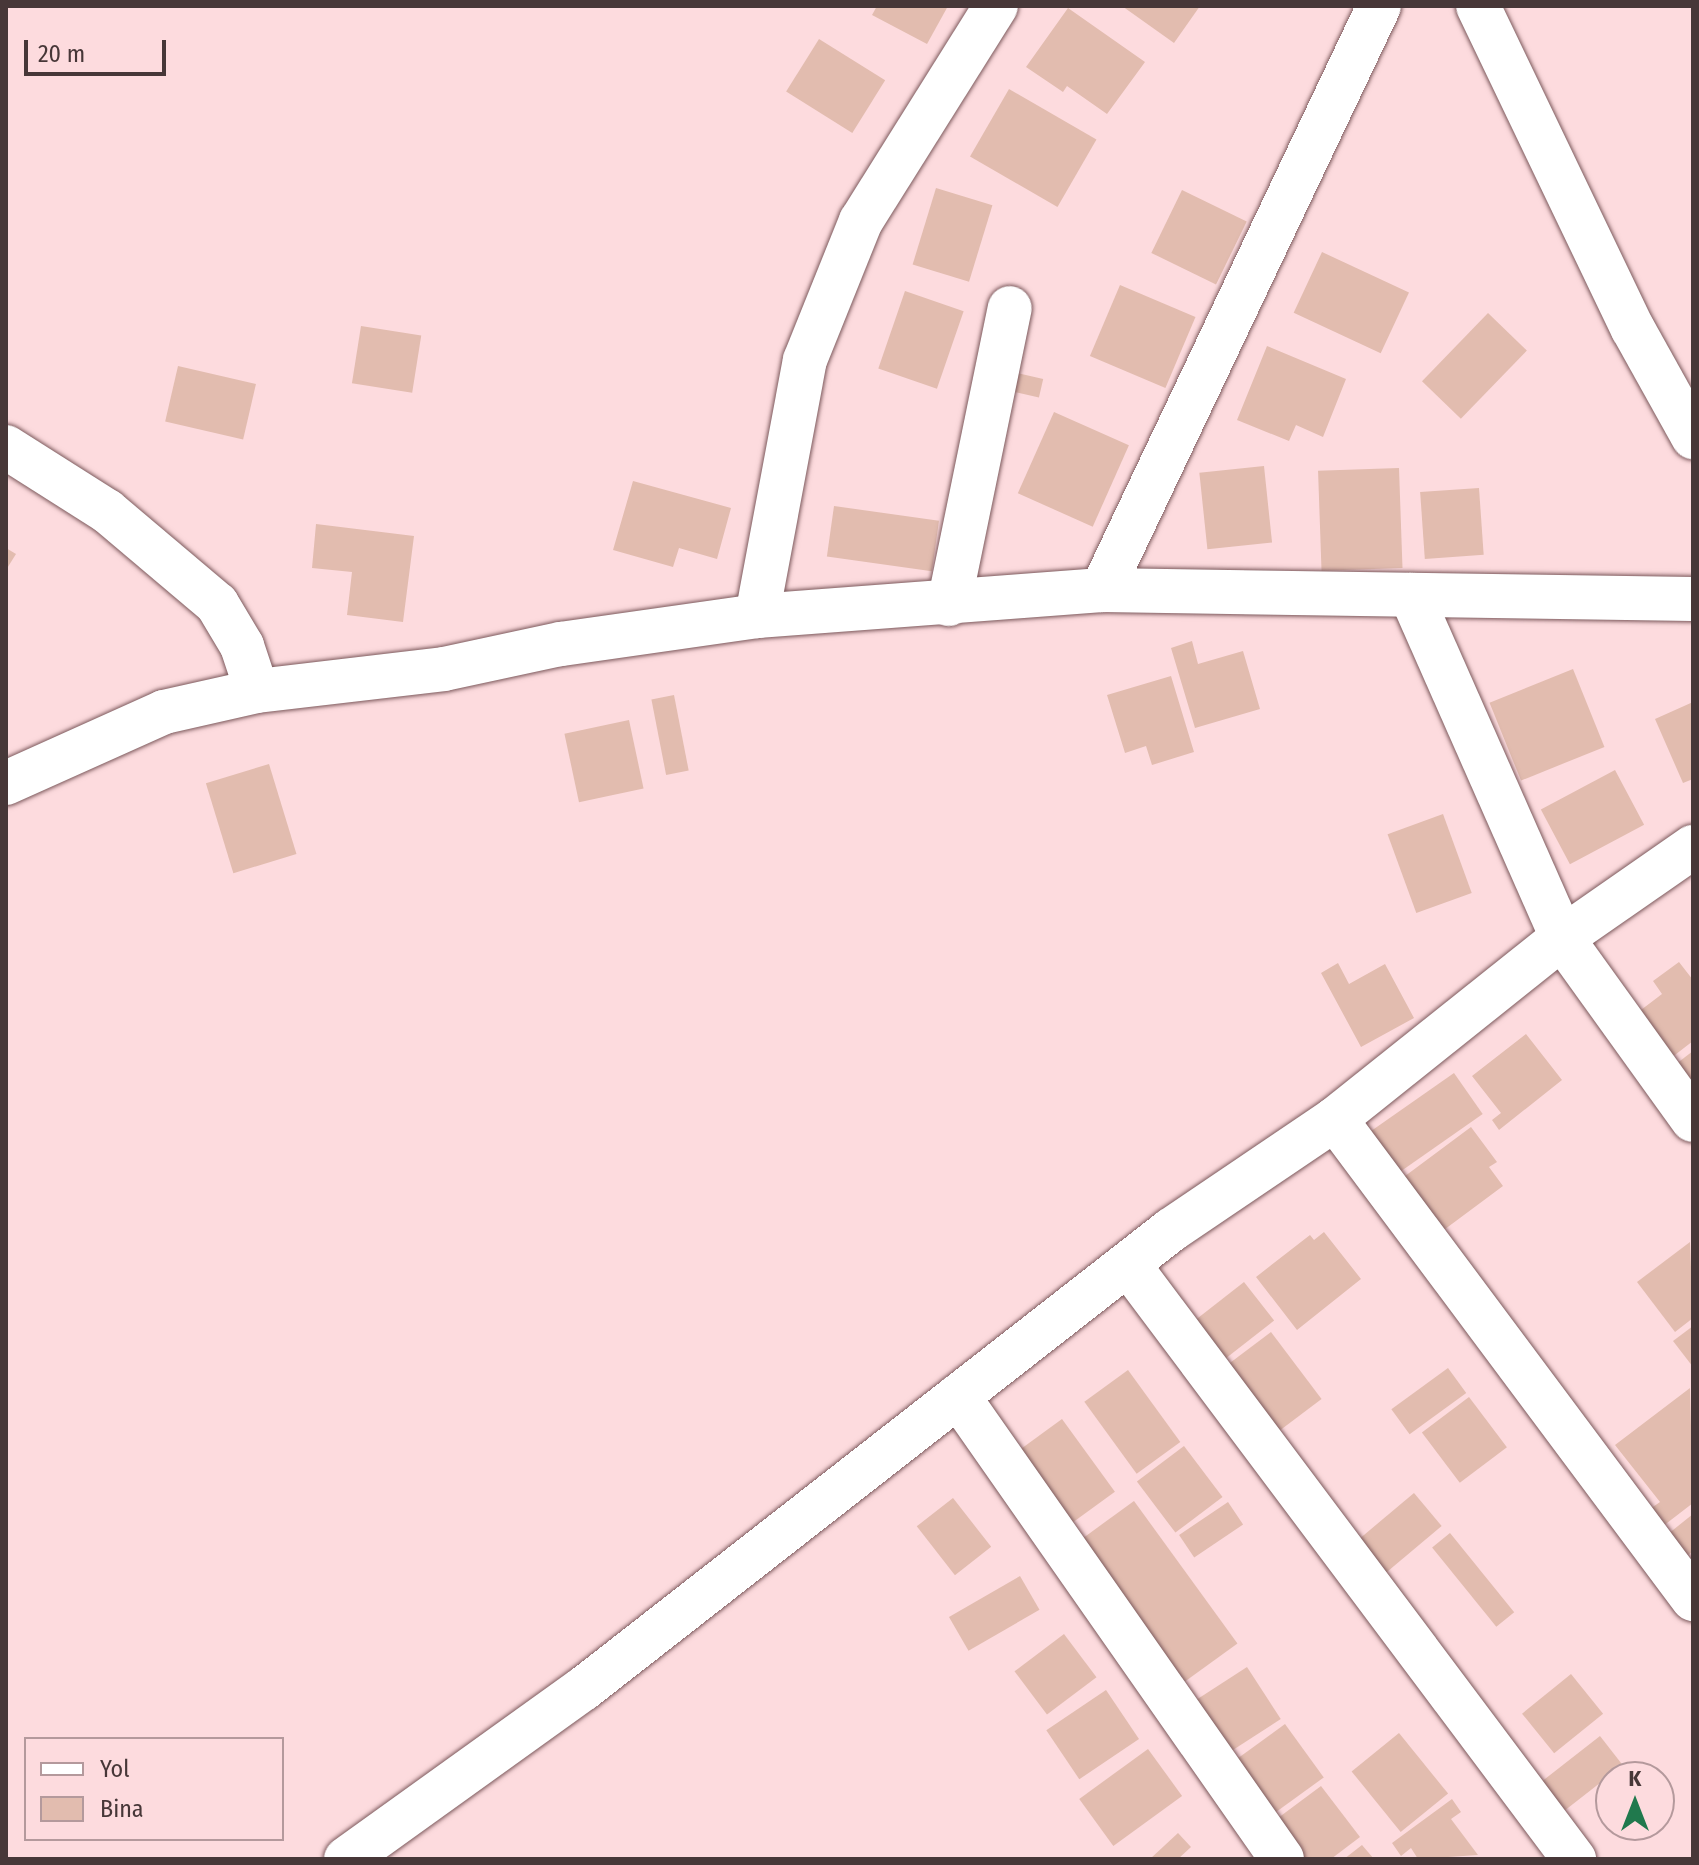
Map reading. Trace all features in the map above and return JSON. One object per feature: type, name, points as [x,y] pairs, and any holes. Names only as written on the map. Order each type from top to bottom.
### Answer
[{"type":"street","points":[[757,616],[805,360],[861,221],[996,6]]},
{"type":"street","points":[[1102,590],[1379,6]]},
{"type":"street","points":[[1478,6],[1633,329],[1693,437]]},
{"type":"street","points":[[949,604],[1010,308]]},
{"type":"street","points":[[6,447],[107,511],[217,604],[242,646],[257,691]]},
{"type":"street","points":[[6,783],[164,712],[257,691],[444,669],[561,644],[757,616],[949,604],[1102,590],[1693,599]]},
{"type":"street","points":[[1411,595],[1562,938],[1693,1120]]},
{"type":"street","points":[[346,1859],[583,1689],[1128,1264],[1335,1119],[1562,938],[1693,847]]},
{"type":"street","points":[[1335,1119],[1693,1599]]},
{"type":"street","points":[[1128,1264],[1574,1859]]},
{"type":"street","points":[[958,1396],[1282,1859]]},
{"type":"building","points":[[877,6],[948,6],[927,44],[872,15]]},
{"type":"building","points":[[1122,6],[1200,6],[1174,43]]},
{"type":"building","points":[[1068,8],[1145,62],[1107,114],[1067,86],[1063,92],[1026,67]]},
{"type":"building","points":[[819,39],[885,80],[852,133],[786,92]]},
{"type":"building","points":[[1009,89],[1096,139],[1057,207],[970,157]]},
{"type":"building","points":[[936,188],[992,205],[969,282],[913,265]]},
{"type":"building","points":[[1182,190],[1247,222],[1216,284],[1151,253]]},
{"type":"building","points":[[1322,252],[1409,293],[1381,353],[1294,313]]},
{"type":"building","points":[[1120,285],[1195,317],[1165,388],[1090,356]]},
{"type":"building","points":[[905,291],[964,311],[937,389],[878,369]]},
{"type":"building","points":[[1488,313],[1527,351],[1461,419],[1422,381]]},
{"type":"building","points":[[361,326],[421,336],[412,393],[352,383]]},
{"type":"building","points":[[1267,346],[1346,379],[1323,437],[1296,425],[1289,441],[1237,420]]},
{"type":"building","points":[[178,366],[256,384],[243,440],[165,422]]},
{"type":"building","points":[[1013,372],[1043,379],[1039,397],[1009,391]]},
{"type":"building","points":[[1054,412],[1129,445],[1093,527],[1018,493]]},
{"type":"building","points":[[1264,466],[1272,543],[1207,549],[1199,473]]},
{"type":"building","points":[[1399,468],[1402,568],[1322,571],[1318,471]]},
{"type":"building","points":[[633,481],[731,508],[717,559],[679,548],[673,567],[613,550]]},
{"type":"building","points":[[1479,488],[1484,555],[1425,559],[1420,492]]},
{"type":"building","points":[[834,506],[939,521],[932,571],[827,557]]},
{"type":"building","points":[[316,524],[414,536],[403,622],[347,615],[352,572],[312,568]]},
{"type":"building","points":[[6,548],[16,554],[6,570]]},
{"type":"building","points":[[1192,641],[1198,664],[1243,651],[1260,709],[1195,728],[1171,648]]},
{"type":"building","points":[[1573,669],[1604,747],[1521,781],[1490,703]]},
{"type":"building","points":[[1171,676],[1194,752],[1152,765],[1146,746],[1125,753],[1107,695]]},
{"type":"building","points":[[674,695],[689,771],[666,775],[651,699]]},
{"type":"building","points":[[1693,702],[1693,779],[1683,783],[1655,719]]},
{"type":"building","points":[[629,720],[644,788],[579,802],[564,734]]},
{"type":"building","points":[[269,764],[296,854],[233,873],[206,783]]},
{"type":"building","points":[[1615,770],[1644,825],[1570,864],[1541,809]]},
{"type":"building","points":[[1443,814],[1472,893],[1416,913],[1388,834]]},
{"type":"building","points":[[1679,962],[1693,980],[1693,1041],[1671,1058],[1637,1013],[1662,994],[1653,981]]},
{"type":"building","points":[[1338,963],[1349,984],[1385,964],[1414,1018],[1361,1047],[1321,973]]},
{"type":"building","points":[[1526,1034],[1562,1080],[1499,1130],[1492,1120],[1501,1113],[1472,1076]]},
{"type":"building","points":[[1693,1051],[1693,1087],[1676,1064]]},
{"type":"building","points":[[1454,1073],[1483,1114],[1388,1180],[1359,1140]]},
{"type":"building","points":[[1471,1127],[1497,1162],[1489,1167],[1503,1186],[1429,1241],[1389,1188]]},
{"type":"building","points":[[1324,1232],[1361,1279],[1297,1330],[1256,1277],[1310,1235],[1314,1240]]},
{"type":"building","points":[[1690,1242],[1693,1318],[1675,1332],[1637,1282]]},
{"type":"building","points":[[1244,1282],[1274,1321],[1220,1363],[1190,1324]]},
{"type":"building","points":[[1693,1326],[1693,1367],[1673,1341]]},
{"type":"building","points":[[1271,1332],[1322,1399],[1274,1435],[1224,1368]]},
{"type":"building","points":[[1448,1368],[1466,1393],[1410,1434],[1391,1409]]},
{"type":"building","points":[[1128,1370],[1180,1442],[1137,1474],[1084,1402]]},
{"type":"building","points":[[1690,1388],[1693,1503],[1654,1533],[1640,1516],[1660,1502],[1615,1445]]},
{"type":"building","points":[[1469,1397],[1507,1447],[1460,1483],[1422,1433]]},
{"type":"building","points":[[1062,1419],[1115,1492],[1065,1528],[1012,1455]]},
{"type":"building","points":[[1184,1446],[1223,1497],[1175,1533],[1137,1482]]},
{"type":"building","points":[[1414,1493],[1442,1526],[1379,1579],[1351,1546]]},
{"type":"building","points":[[953,1498],[991,1547],[955,1575],[917,1526]]},
{"type":"building","points":[[1134,1501],[1237,1643],[1183,1683],[1080,1540]]},
{"type":"building","points":[[1228,1502],[1243,1524],[1194,1557],[1179,1535]]},
{"type":"building","points":[[1693,1514],[1693,1551],[1677,1564],[1658,1542]]},
{"type":"building","points":[[1450,1533],[1514,1612],[1496,1627],[1432,1547]]},
{"type":"building","points":[[1020,1576],[1040,1610],[968,1651],[949,1617]]},
{"type":"building","points":[[1064,1634],[1096,1677],[1047,1714],[1014,1671]]},
{"type":"building","points":[[1247,1667],[1281,1719],[1227,1754],[1193,1702]]},
{"type":"building","points":[[1571,1674],[1603,1714],[1554,1753],[1522,1714]]},
{"type":"building","points":[[1106,1690],[1139,1739],[1079,1779],[1046,1730]]},
{"type":"building","points":[[1285,1724],[1324,1777],[1274,1814],[1235,1760]]},
{"type":"building","points":[[1399,1733],[1448,1794],[1401,1832],[1352,1771]]},
{"type":"building","points":[[1600,1736],[1620,1761],[1595,1761],[1595,1787],[1561,1814],[1538,1785]]},
{"type":"building","points":[[1148,1749],[1182,1796],[1113,1846],[1079,1799]]},
{"type":"building","points":[[1321,1786],[1360,1837],[1331,1859],[1303,1859],[1274,1821]]},
{"type":"building","points":[[1452,1799],[1461,1812],[1451,1819],[1478,1855],[1418,1859],[1411,1848],[1401,1856],[1392,1843]]},
{"type":"building","points":[[1178,1833],[1191,1847],[1178,1859],[1150,1859]]},
{"type":"building","points":[[1362,1845],[1374,1859],[1344,1859]]}]
